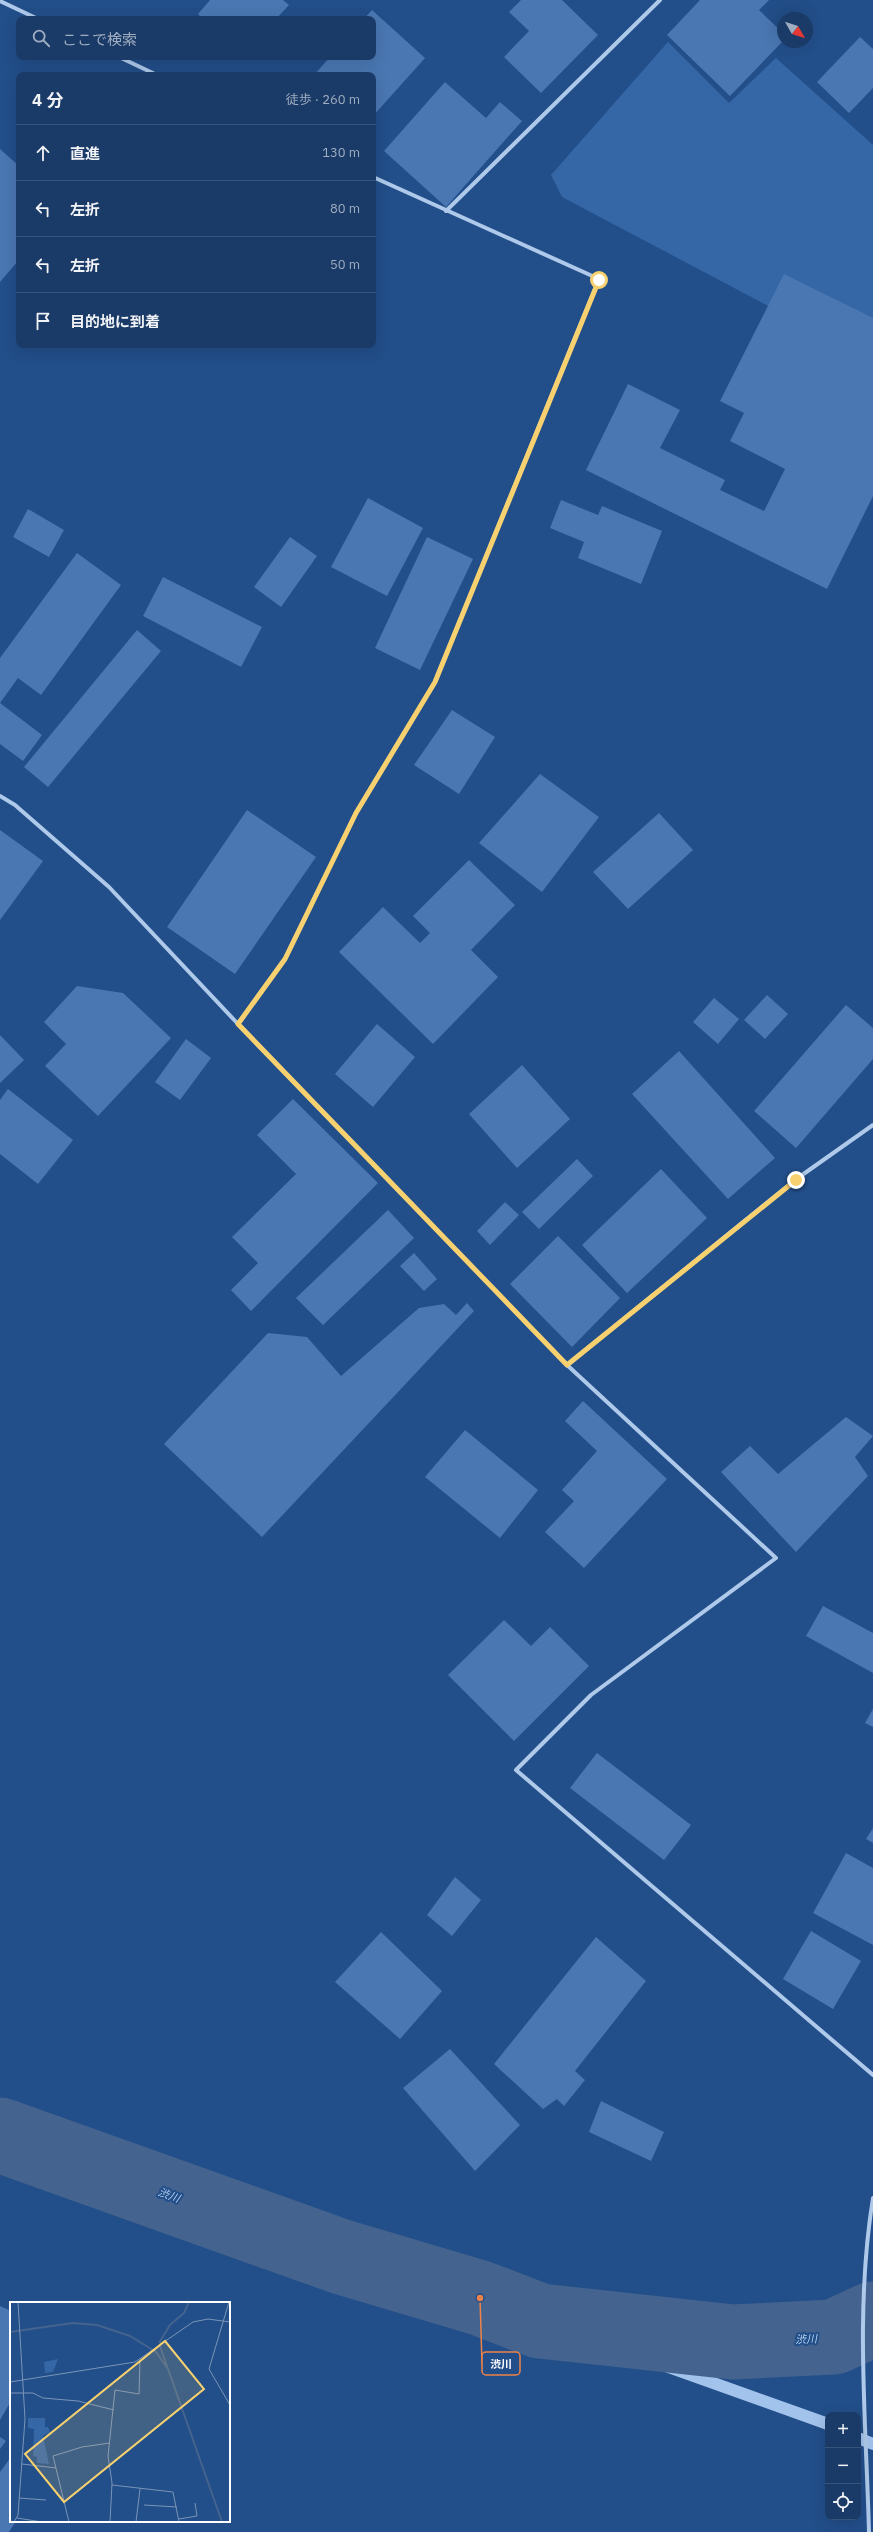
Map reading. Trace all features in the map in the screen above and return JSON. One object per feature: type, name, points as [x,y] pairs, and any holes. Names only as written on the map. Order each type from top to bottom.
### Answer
[{"type":"street","points":[[446,211],[660,0]]},
{"type":"street","points":[[0,1],[32,16]]},
{"type":"street","points":[[125,60],[151,72]]},
{"type":"street","points":[[238,1024],[285,959],[356,813],[435,682],[599,280],[376,178]]},
{"type":"street","points":[[0,796],[15,805],[109,887],[238,1024],[567,1365],[776,1558],[591,1695],[516,1770],[873,2075]]},
{"type":"street","points":[[567,1365],[796,1180],[873,1125]]},
{"type":"street","points":[[869,2532],[863,2350],[866,2239],[873,2198]]},
{"type":"shaded area","points":[[668,42],[729,103],[776,58],[873,145],[873,327],[772,308],[562,197],[551,175]]},
{"type":"building","points":[[210,0],[283,0],[289,5],[279,16],[200,16],[198,14]]},
{"type":"building","points":[[521,0],[562,0],[598,35],[541,93],[504,57],[529,31],[509,12]]},
{"type":"building","points":[[700,0],[769,0],[759,10],[777,27],[777,47],[730,96],[667,35]]},
{"type":"building","points":[[372,10],[425,58],[376,113],[376,72],[317,72],[327,60],[376,60],[376,16],[367,16]]},
{"type":"building","points":[[860,37],[873,49],[873,88],[849,113],[817,82]]},
{"type":"building","points":[[445,82],[486,118],[500,102],[522,121],[446,207],[384,151]]},
{"type":"building","points":[[0,149],[16,163],[16,263],[0,282]]},
{"type":"building","points":[[784,274],[873,318],[873,496],[827,589],[586,470],[628,384],[680,410],[660,448],[725,480],[720,490],[764,511],[785,469],[730,441],[744,413],[720,401]]},
{"type":"building","points":[[368,498],[423,528],[387,596],[331,567]]},
{"type":"building","points":[[561,500],[598,515],[602,506],[662,531],[641,584],[578,558],[584,542],[550,528]]},
{"type":"building","points":[[28,509],[64,530],[49,557],[13,537]]},
{"type":"building","points":[[290,537],[317,556],[281,607],[254,587]]},
{"type":"building","points":[[427,537],[473,559],[420,670],[375,648]]},
{"type":"building","points":[[77,553],[121,585],[41,695],[18,678],[0,703],[0,658]]},
{"type":"building","points":[[163,577],[262,627],[241,667],[143,616]]},
{"type":"building","points":[[137,630],[161,651],[48,787],[24,767]]},
{"type":"building","points":[[0,703],[42,735],[23,761],[0,744]]},
{"type":"building","points":[[452,710],[495,737],[459,794],[414,765]]},
{"type":"building","points":[[540,774],[599,817],[542,892],[479,843]]},
{"type":"building","points":[[247,810],[316,857],[235,974],[167,927]]},
{"type":"building","points":[[659,813],[693,850],[628,909],[593,872]]},
{"type":"building","points":[[0,830],[43,861],[0,920]]},
{"type":"building","points":[[469,860],[515,905],[471,950],[498,977],[433,1044],[339,952],[383,907],[420,943],[430,933],[413,916]]},
{"type":"building","points":[[77,986],[123,993],[171,1038],[98,1116],[45,1066],[66,1044],[44,1022]]},
{"type":"building","points":[[767,995],[788,1014],[765,1039],[744,1020]]},
{"type":"building","points":[[714,998],[739,1019],[718,1044],[693,1022]]},
{"type":"building","points":[[846,1005],[873,1028],[873,1059],[796,1148],[754,1111]]},
{"type":"building","points":[[377,1024],[415,1057],[373,1107],[335,1074]]},
{"type":"building","points":[[0,1035],[24,1060],[0,1083]]},
{"type":"building","points":[[186,1039],[211,1058],[180,1100],[155,1082]]},
{"type":"building","points":[[679,1051],[775,1158],[728,1199],[632,1094]]},
{"type":"building","points":[[522,1065],[570,1119],[517,1168],[469,1114]]},
{"type":"building","points":[[8,1089],[73,1140],[38,1184],[0,1154],[0,1100]]},
{"type":"building","points":[[293,1099],[378,1183],[251,1311],[231,1290],[258,1263],[232,1237],[296,1174],[257,1135]]},
{"type":"building","points":[[577,1159],[593,1176],[539,1229],[522,1212]]},
{"type":"building","points":[[661,1169],[707,1218],[627,1293],[582,1245]]},
{"type":"building","points":[[505,1202],[519,1215],[490,1245],[477,1231]]},
{"type":"building","points":[[388,1210],[414,1238],[323,1325],[296,1298]]},
{"type":"building","points":[[558,1236],[620,1298],[572,1347],[510,1284]]},
{"type":"building","points":[[414,1253],[437,1279],[424,1291],[400,1266]]},
{"type":"building","points":[[467,1303],[474,1311],[262,1537],[164,1444],[268,1333],[307,1337],[341,1376],[419,1308],[444,1304],[456,1315]]},
{"type":"building","points":[[583,1401],[667,1479],[584,1568],[545,1532],[574,1501],[562,1490],[597,1451],[565,1421]]},
{"type":"building","points":[[846,1417],[873,1436],[855,1457],[868,1476],[796,1552],[721,1472],[750,1446],[778,1474]]},
{"type":"building","points":[[465,1430],[538,1490],[500,1538],[425,1477]]},
{"type":"building","points":[[823,1606],[873,1633],[873,1673],[806,1636]]},
{"type":"building","points":[[504,1620],[531,1646],[550,1627],[589,1666],[514,1741],[448,1675]]},
{"type":"building","points":[[873,1709],[873,1727],[865,1723]]},
{"type":"building","points":[[597,1753],[691,1825],[664,1860],[570,1788]]},
{"type":"building","points":[[873,1828],[873,1843],[866,1839]]},
{"type":"building","points":[[846,1853],[873,1868],[873,1945],[813,1913]]},
{"type":"building","points":[[455,1877],[481,1900],[452,1936],[427,1915]]},
{"type":"building","points":[[811,1931],[861,1961],[833,2009],[783,1979]]},
{"type":"building","points":[[381,1932],[442,1991],[400,2039],[335,1982]]},
{"type":"building","points":[[596,1937],[646,1981],[575,2071],[585,2080],[564,2106],[557,2099],[543,2109],[494,2064]]},
{"type":"building","points":[[450,2049],[520,2125],[475,2171],[403,2088]]},
{"type":"building","points":[[601,2101],[664,2132],[651,2161],[589,2132]]},
{"type":"building","points":[[0,2306],[10,2311],[10,2403],[0,2420]]},
{"type":"building","points":[[0,2437],[6,2441],[0,2449]]},
{"type":"building","points":[[10,2458],[10,2522],[15,2522],[9,2532],[0,2532],[0,2472]]},
{"type":"waterway","name":"渋川","points":[[0,2135],[342,2257],[480,2298],[540,2321],[733,2342],[834,2337],[873,2319]]},
{"type":"waterway","points":[[540,2321],[825,2423]]},
{"type":"waterway","points":[[861,2439],[873,2444]]},
{"type":"place","name":"渋川","points":[[480,2298]]},
{"type":"route","points":[[599,280],[435,682],[356,813],[285,959],[238,1024],[567,1365],[796,1180]]}]
